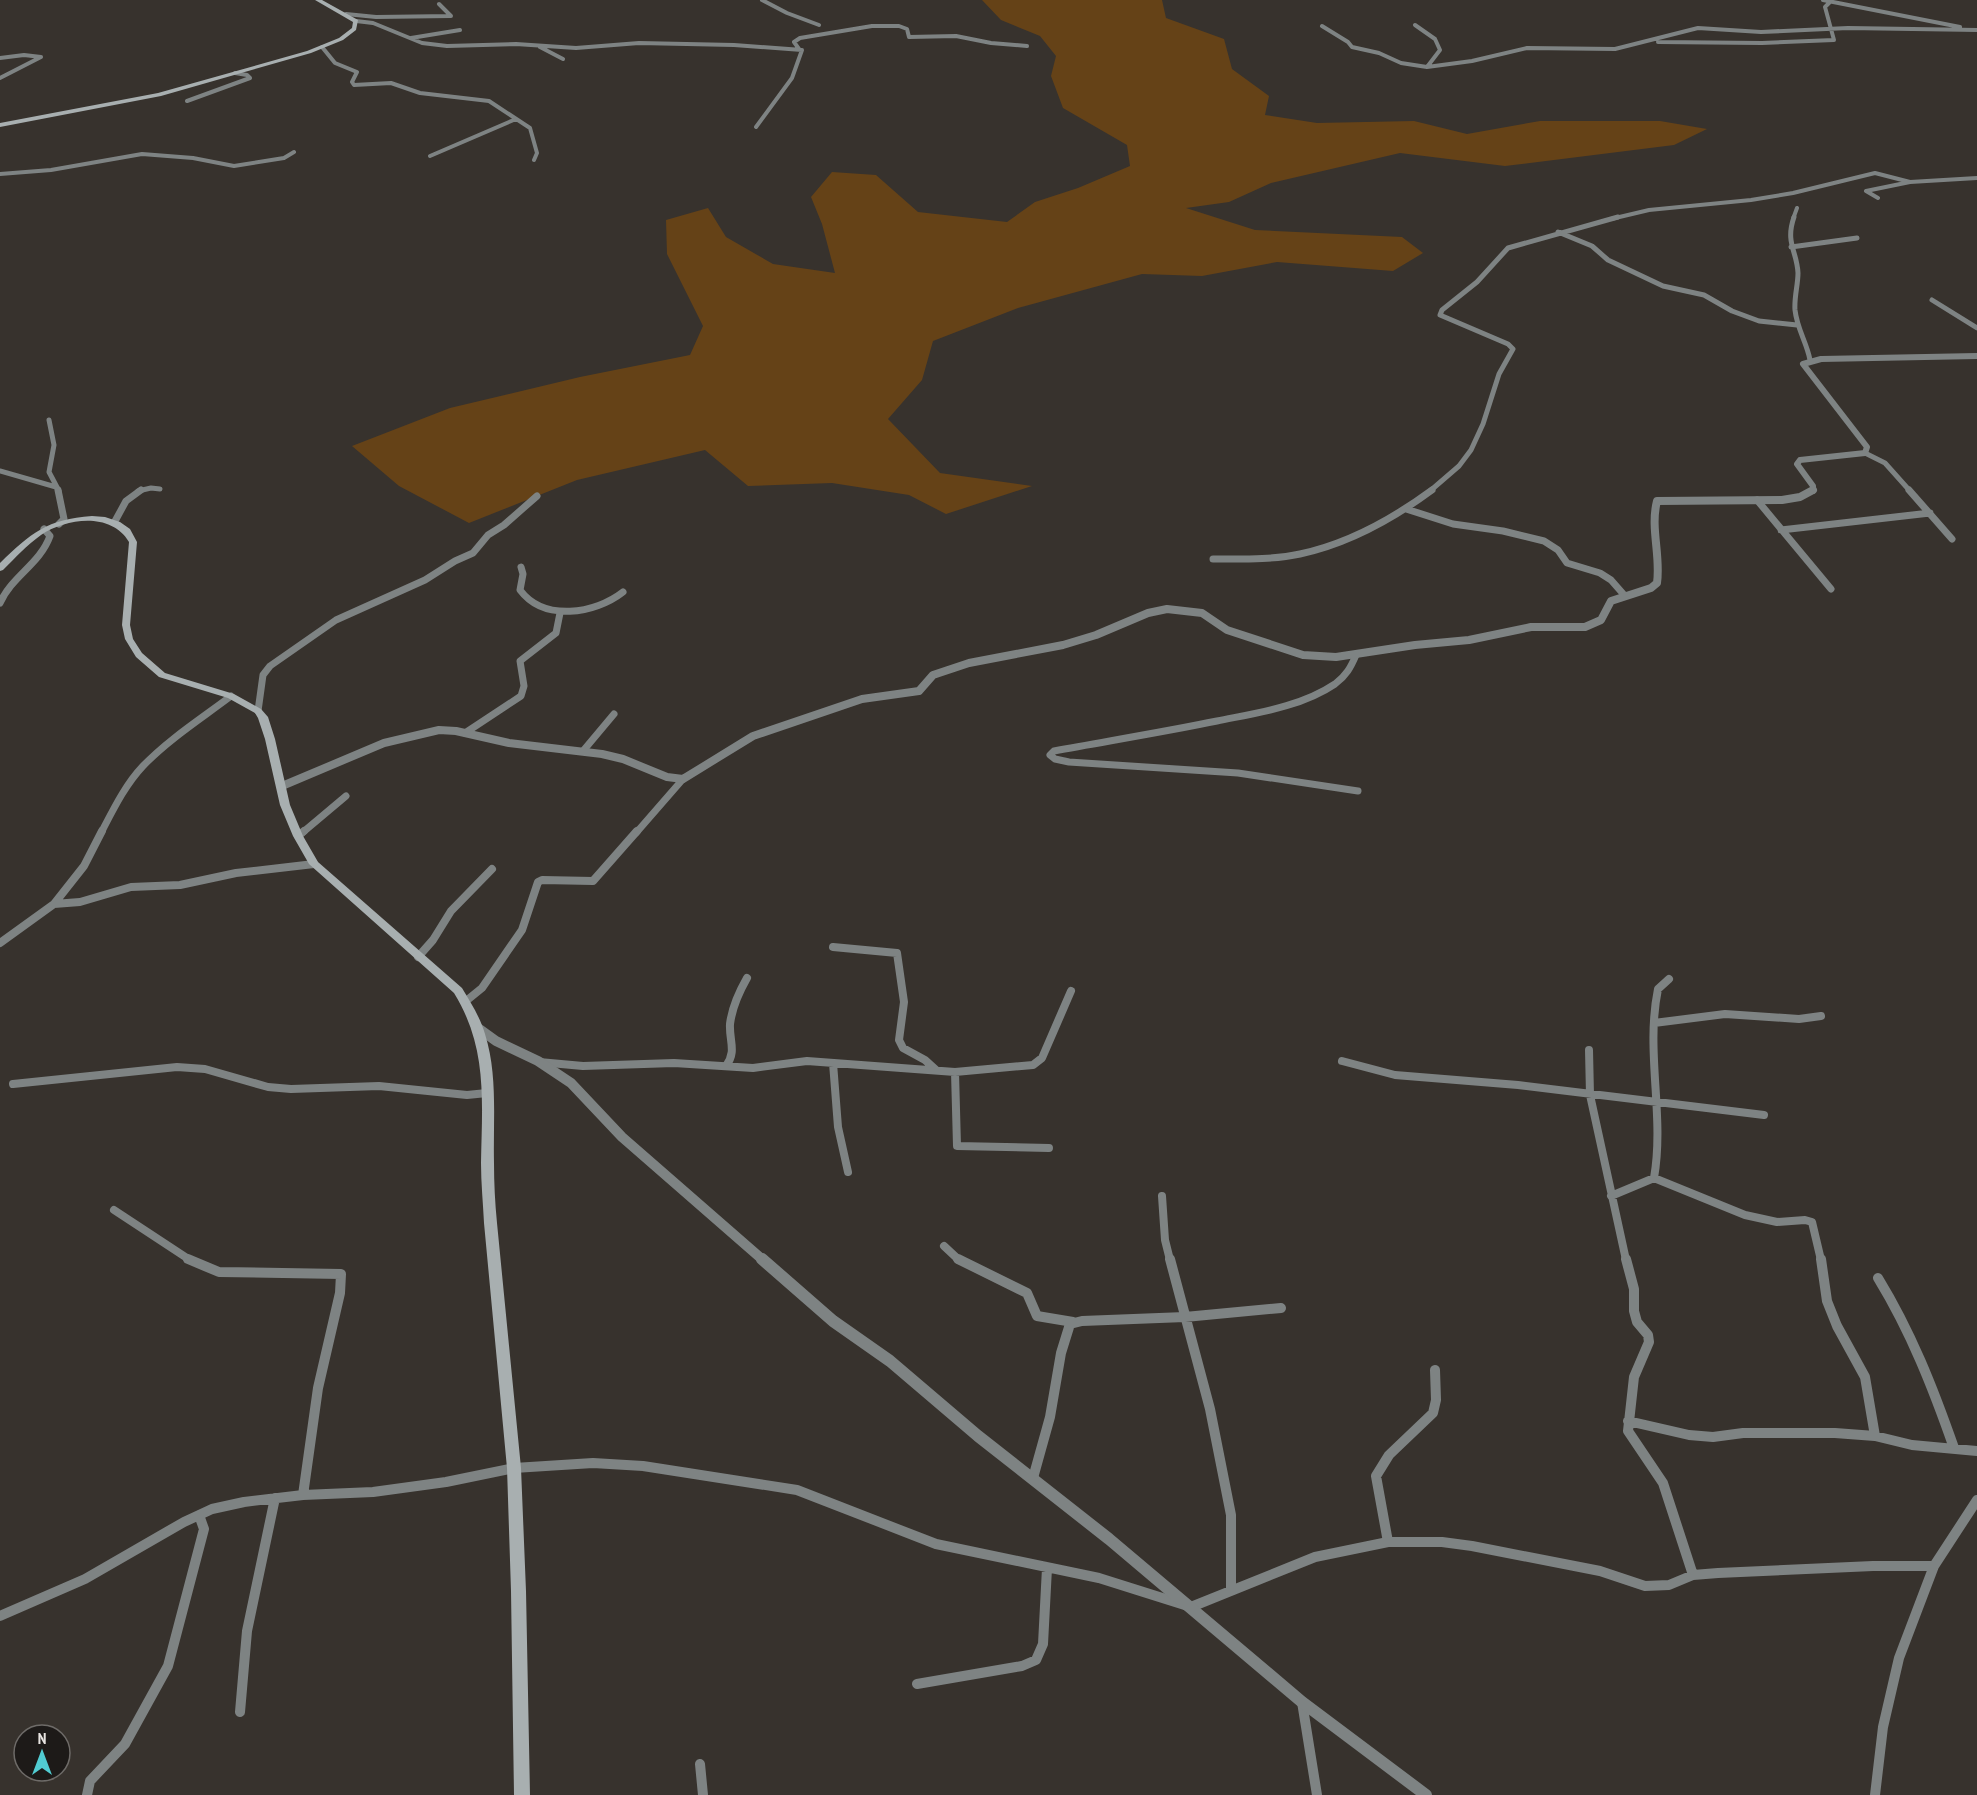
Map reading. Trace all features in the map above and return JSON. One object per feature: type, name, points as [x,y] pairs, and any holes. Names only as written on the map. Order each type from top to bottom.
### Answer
[{"type":"main road","points":[[0,125],[138,100],[322,47],[354,29],[356,21],[318,0]]},
{"type":"main road","points":[[0,568],[29,540],[59,524],[99,519],[114,523],[130,534],[133,542],[126,625],[129,639],[136,650],[162,675],[231,696],[258,711],[270,738],[285,805],[298,836],[314,864],[458,991],[466,1001],[478,1028],[487,1093],[488,1188],[514,1468],[522,1795]]},
{"type":"street","points":[[762,0],[787,13],[819,25]]},
{"type":"street","points":[[1823,0],[1883,13],[1927,18],[1975,30]]},
{"type":"street","points":[[1641,42],[1834,40],[1824,7],[1830,2]]},
{"type":"street","points":[[346,15],[451,16],[439,4]]},
{"type":"street","points":[[356,21],[373,23],[422,43],[447,46],[536,45],[576,48],[629,43],[799,49]]},
{"type":"street","points":[[756,127],[792,78],[802,51],[794,42],[800,38],[885,25],[903,26],[907,29],[909,37],[956,36],[990,43],[1027,46]]},
{"type":"street","points":[[1415,25],[1436,39],[1440,50],[1427,67]]},
{"type":"street","points":[[1322,26],[1348,42],[1352,47],[1379,53],[1401,63],[1427,67],[1472,61],[1527,48],[1615,49],[1698,28],[1761,32],[1829,28],[1975,30]]},
{"type":"street","points":[[411,38],[460,30]]},
{"type":"street","points":[[536,45],[563,59]]},
{"type":"street","points":[[322,47],[335,63],[357,72],[352,82],[354,85],[391,83],[420,93],[489,101],[530,128],[537,153],[534,160]]},
{"type":"street","points":[[0,58],[24,55],[41,57],[0,78]]},
{"type":"street","points":[[187,101],[250,78],[247,75],[235,73]]},
{"type":"street","points":[[430,156],[516,119]]},
{"type":"street","points":[[0,174],[51,170],[142,153],[193,158],[234,166],[284,158],[294,152]]},
{"type":"street","points":[[1213,559],[1264,559],[1311,551],[1342,541],[1406,508],[1440,484],[1470,452],[1478,437],[1499,374],[1513,349],[1508,344],[1440,315],[1477,282],[1509,248],[1558,232],[1649,210],[1751,200],[1793,193],[1875,173],[1910,182]]},
{"type":"street","points":[[1878,198],[1866,191],[1910,182],[1977,178]]},
{"type":"street","points":[[1797,208],[1792,223],[1791,247],[1798,272],[1794,296],[1797,325],[1810,360]]},
{"type":"street","points":[[1558,232],[1592,246],[1608,260],[1663,286],[1704,295],[1732,311],[1759,321],[1797,325]]},
{"type":"street","points":[[1791,247],[1857,238]]},
{"type":"street","points":[[1932,300],[1977,328]]},
{"type":"street","points":[[1865,453],[1867,447],[1863,439],[1803,364],[1810,360],[1977,356]]},
{"type":"street","points":[[49,420],[54,445],[49,472],[61,496],[64,519],[59,524]]},
{"type":"street","points":[[466,1001],[482,988],[522,930],[538,882],[542,880],[593,881],[683,779],[739,743],[772,729],[862,699],[913,693],[919,691],[933,675],[987,658],[1063,645],[1157,611],[1180,610],[1202,613],[1227,630],[1303,655],[1356,656],[1415,645],[1469,640],[1531,627],[1585,627],[1601,620],[1611,601],[1652,588],[1657,583],[1659,555],[1654,519],[1657,501],[1678,498],[1756,500],[1807,495],[1813,491],[1813,486],[1799,469],[1797,464],[1800,460],[1865,453],[1886,463],[1952,539]]},
{"type":"street","points":[[0,471],[56,487]]},
{"type":"street","points":[[114,523],[125,503],[136,491],[144,488],[160,489]]},
{"type":"street","points":[[258,711],[263,675],[270,666],[336,620],[426,580],[455,561],[473,553],[488,535],[504,525],[537,496]]},
{"type":"street","points":[[1756,500],[1831,589]]},
{"type":"street","points":[[1406,508],[1453,524],[1503,531],[1544,541],[1558,550],[1567,562],[1600,573],[1611,580],[1625,596]]},
{"type":"street","points":[[1781,530],[1930,513]]},
{"type":"street","points":[[0,603],[5,591],[35,563],[49,542],[51,536],[44,530]]},
{"type":"street","points":[[521,567],[524,574],[520,591],[523,598],[538,608],[560,613],[596,605],[619,597],[623,592]]},
{"type":"street","points":[[465,733],[521,696],[524,686],[520,661],[556,633],[560,613]]},
{"type":"street","points":[[1356,656],[1349,672],[1335,682],[1300,701],[1279,708],[1162,733],[1054,751],[1050,755],[1054,759],[1069,762],[1246,774],[1358,790]]},
{"type":"street","points":[[0,943],[54,904],[84,866],[119,800],[142,767],[161,749],[231,696]]},
{"type":"street","points":[[583,751],[614,714]]},
{"type":"street","points":[[282,786],[403,737],[439,730],[509,743],[583,751],[623,759],[667,777],[683,779]]},
{"type":"street","points":[[298,836],[346,796]]},
{"type":"street","points":[[54,904],[80,902],[131,887],[180,885],[236,873],[314,864]]},
{"type":"street","points":[[418,957],[433,940],[451,911],[492,869]]},
{"type":"street","points":[[833,947],[897,953],[904,1002],[899,1040],[903,1048],[925,1060],[936,1070]]},
{"type":"street","points":[[726,1066],[735,1049],[729,1030],[731,1020],[747,978]]},
{"type":"street","points":[[1654,1178],[1658,1102],[1653,1069],[1654,1023],[1658,989],[1669,979]]},
{"type":"street","points":[[538,1061],[583,1066],[674,1063],[753,1068],[807,1061],[955,1072],[1033,1065],[1039,1062],[1071,991]]},
{"type":"street","points":[[1654,1023],[1725,1014],[1798,1019],[1821,1016]]},
{"type":"street","points":[[478,1028],[496,1041],[538,1061],[571,1083],[622,1137],[833,1322],[890,1360],[978,1436],[1034,1478],[1302,1702],[1426,1795]]},
{"type":"street","points":[[1588,1050],[1590,1095],[1611,1196],[1634,1289],[1634,1311],[1637,1322],[1648,1335],[1649,1342],[1634,1377],[1628,1431],[1663,1484],[1693,1575]]},
{"type":"street","points":[[1342,1061],[1395,1075],[1518,1085],[1764,1115]]},
{"type":"street","points":[[833,1063],[838,1127],[849,1172]]},
{"type":"street","points":[[13,1084],[177,1067],[205,1068],[268,1087],[291,1089],[379,1086],[467,1095],[487,1093]]},
{"type":"street","points":[[955,1072],[957,1146],[1049,1148]]},
{"type":"street","points":[[1611,1196],[1654,1178],[1745,1215],[1777,1222],[1812,1222],[1818,1242],[1827,1301],[1837,1326],[1864,1377],[1875,1436]]},
{"type":"street","points":[[1162,1196],[1165,1239],[1209,1409],[1231,1515],[1231,1590]]},
{"type":"street","points":[[114,1210],[193,1262],[219,1272],[247,1274],[336,1272],[341,1274],[341,1284],[331,1323],[305,1468],[303,1495]]},
{"type":"street","points":[[944,1246],[960,1261],[1027,1293],[1037,1316],[1073,1322],[1185,1317],[1281,1308]]},
{"type":"street","points":[[1878,1278],[1900,1315],[1929,1377],[1954,1448]]},
{"type":"street","points":[[1034,1478],[1050,1417],[1068,1326],[1073,1322]]},
{"type":"street","points":[[1388,1542],[1376,1476],[1389,1455],[1433,1413],[1436,1400],[1435,1370]]},
{"type":"street","points":[[1628,1421],[1689,1435],[1713,1437],[1743,1433],[1800,1432],[1875,1436],[1912,1445],[1977,1451]]},
{"type":"street","points":[[0,1616],[86,1579],[212,1509],[244,1502],[303,1495],[373,1492],[446,1482],[514,1468],[593,1463],[643,1466],[797,1490],[936,1544],[1099,1578],[1191,1607],[1315,1557],[1388,1542],[1442,1542],[1472,1546],[1600,1571],[1645,1586],[1669,1585],[1693,1575],[1794,1568],[1934,1566]]},
{"type":"street","points":[[240,1712],[247,1631],[275,1498]]},
{"type":"street","points":[[1875,1795],[1883,1727],[1899,1658],[1934,1566],[1977,1500]]},
{"type":"street","points":[[87,1795],[90,1781],[125,1744],[168,1666],[204,1529],[199,1515]]},
{"type":"street","points":[[917,1684],[1022,1666],[1036,1660],[1043,1644],[1047,1568]]},
{"type":"street","points":[[1302,1702],[1317,1795]]},
{"type":"street","points":[[700,1764],[703,1795]]},
{"type":"shaded area","points":[[982,0],[1162,0],[1166,18],[1224,39],[1232,69],[1269,96],[1265,115],[1317,123],[1414,121],[1467,134],[1540,121],[1660,121],[1707,129],[1674,145],[1505,166],[1400,153],[1271,183],[1229,202],[1186,208],[1255,230],[1402,237],[1423,253],[1393,271],[1277,262],[1202,276],[1142,274],[1018,308],[933,341],[922,380],[888,419],[940,473],[1032,486],[946,514],[909,495],[832,483],[748,486],[705,450],[577,480],[469,523],[399,486],[352,446],[450,408],[580,377],[690,355],[703,326],[667,254],[666,220],[708,208],[726,237],[773,264],[835,273],[822,224],[811,197],[832,172],[876,175],[918,212],[1007,222],[1035,202],[1078,188],[1130,166],[1127,145],[1063,108],[1051,76],[1056,56],[1040,36],[1001,20]]}]
